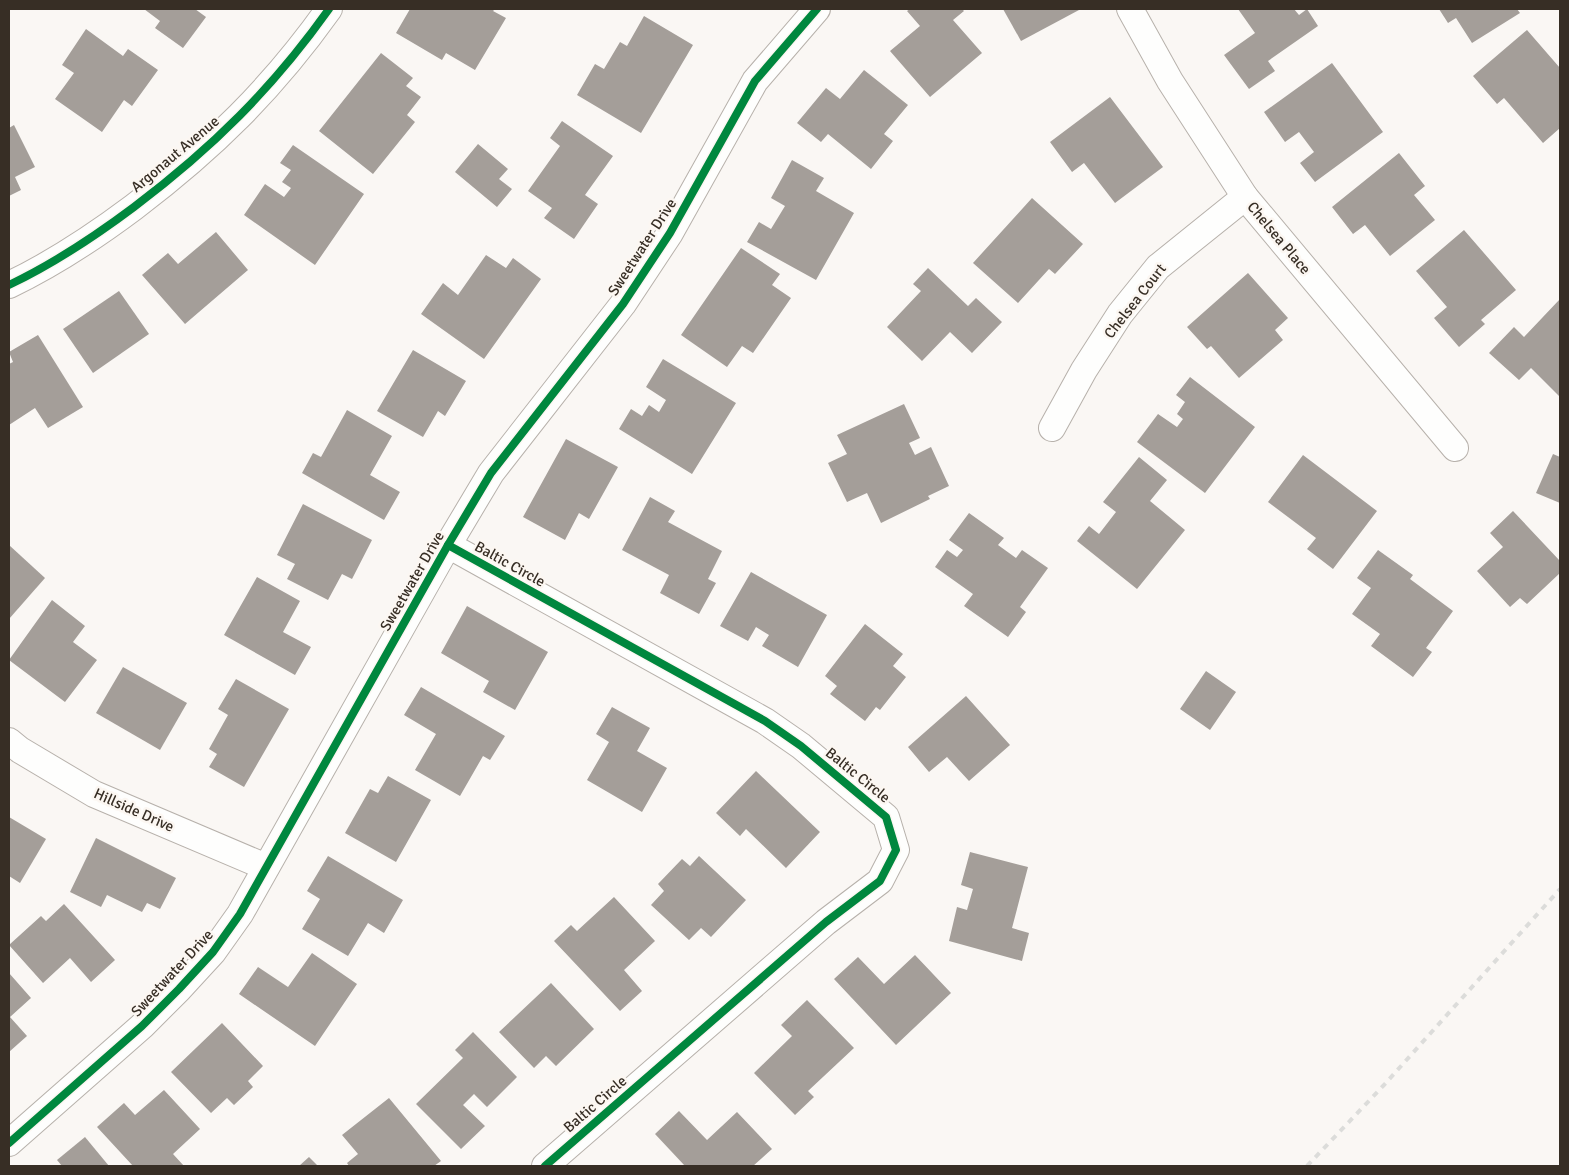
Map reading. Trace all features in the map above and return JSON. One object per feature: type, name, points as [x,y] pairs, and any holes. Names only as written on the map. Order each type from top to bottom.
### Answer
[{"type":"street","name":"Argonaut Avenue","points":[[9,285],[39,271],[108,227],[182,170],[249,108],[306,42],[329,9]]},
{"type":"street","name":"Sweetwater Drive","points":[[9,1143],[142,1026],[213,952],[240,914],[448,545],[491,473],[623,304],[670,233],[756,81],[817,9]]},
{"type":"street","name":"Chelsea Place","points":[[1130,9],[1170,81],[1245,197],[1455,448]]},
{"type":"street","name":"Chelsea Court","points":[[1052,428],[1089,362],[1120,314],[1158,267],[1245,197]]},
{"type":"street","name":"Baltic Circle","points":[[448,545],[765,721],[801,746],[886,816],[896,850],[880,881],[826,922],[545,1166]]},
{"type":"street","name":"Hillside Drive","points":[[9,741],[20,750],[94,794],[266,867]]},
{"type":"building","points":[[144,9],[195,9],[206,17],[183,48],[155,28],[160,21]]},
{"type":"building","points":[[410,9],[495,9],[493,11],[506,18],[475,70],[446,53],[442,60],[396,33]]},
{"type":"building","points":[[910,9],[962,9],[964,11],[953,20],[982,53],[930,97],[890,51],[920,26],[907,11]]},
{"type":"building","points":[[1003,9],[1078,9],[1079,10],[1021,41]]},
{"type":"building","points":[[1238,9],[1294,9],[1299,15],[1307,9],[1318,26],[1268,61],[1275,71],[1249,89],[1224,55],[1255,33]]},
{"type":"building","points":[[1439,9],[1517,9],[1520,13],[1472,43],[1456,18],[1448,23]]},
{"type":"building","points":[[644,16],[693,45],[641,133],[577,95],[595,64],[604,69],[620,42],[627,46]]},
{"type":"building","points":[[86,29],[123,56],[128,49],[158,70],[132,106],[124,100],[102,132],[55,99],[74,73],[62,65]]},
{"type":"building","points":[[1527,30],[1560,68],[1560,128],[1543,143],[1504,98],[1497,104],[1473,76]]},
{"type":"building","points":[[381,53],[413,78],[406,86],[421,97],[407,115],[415,122],[373,174],[319,131]]},
{"type":"building","points":[[1332,63],[1383,132],[1315,182],[1300,163],[1314,152],[1299,132],[1285,142],[1264,112]]},
{"type":"building","points":[[864,70],[908,105],[884,134],[893,141],[871,169],[828,134],[821,142],[797,123],[826,88],[840,99]]},
{"type":"building","points":[[1110,97],[1163,167],[1115,203],[1084,163],[1072,172],[1050,142]]},
{"type":"building","points":[[562,121],[613,156],[585,195],[598,204],[574,239],[544,218],[552,208],[528,191],[560,146],[550,138]]},
{"type":"building","points":[[14,125],[35,167],[15,177],[21,190],[9,196],[9,128]]},
{"type":"building","points":[[478,144],[508,169],[499,179],[512,189],[497,207],[455,172]]},
{"type":"building","points":[[293,145],[364,194],[315,265],[244,215],[265,184],[284,197],[291,188],[282,182],[291,170],[280,163]]},
{"type":"building","points":[[1399,153],[1425,186],[1414,195],[1435,220],[1390,256],[1365,225],[1353,234],[1332,207]]},
{"type":"building","points":[[792,160],[824,178],[816,191],[854,213],[816,280],[747,242],[759,222],[771,229],[785,206],[771,198]]},
{"type":"building","points":[[1032,198],[1083,244],[1055,274],[1049,269],[1018,303],[973,263]]},
{"type":"building","points":[[1464,230],[1516,290],[1481,320],[1485,324],[1459,347],[1434,318],[1447,307],[1416,271]]},
{"type":"building","points":[[216,232],[248,270],[185,324],[142,275],[168,253],[178,264]]},
{"type":"building","points":[[741,248],[780,274],[772,285],[791,298],[753,353],[742,346],[727,367],[681,335]]},
{"type":"building","points":[[486,255],[506,268],[513,258],[541,279],[484,359],[421,314],[443,283],[458,295]]},
{"type":"building","points":[[928,268],[968,306],[976,298],[1002,322],[972,353],[950,332],[922,361],[887,327],[921,291],[913,284]]},
{"type":"building","points":[[1248,273],[1288,318],[1275,330],[1283,340],[1239,378],[1211,346],[1207,349],[1187,327]]},
{"type":"building","points":[[119,291],[149,334],[93,373],[63,329]]},
{"type":"building","points":[[1560,299],[1560,397],[1531,368],[1519,380],[1489,353],[1514,327],[1524,337]]},
{"type":"building","points":[[38,335],[83,407],[48,428],[35,408],[9,425],[9,364],[13,362],[9,352]]},
{"type":"building","points":[[413,350],[466,381],[445,416],[438,411],[423,437],[377,411]]},
{"type":"building","points":[[663,359],[736,403],[692,474],[619,429],[631,409],[642,416],[649,405],[659,412],[666,400],[646,387]]},
{"type":"building","points":[[1190,377],[1255,427],[1205,493],[1137,442],[1158,414],[1177,427],[1183,419],[1177,414],[1185,402],[1176,395]]},
{"type":"building","points":[[904,404],[920,438],[909,443],[915,455],[931,447],[949,486],[928,496],[930,499],[881,523],[867,493],[847,502],[828,463],[847,454],[837,435]]},
{"type":"building","points":[[347,410],[392,436],[370,475],[400,492],[384,520],[302,473],[313,453],[321,457]]},
{"type":"building","points":[[566,439],[618,467],[589,519],[579,513],[565,540],[523,517]]},
{"type":"building","points":[[1553,454],[1560,457],[1560,503],[1536,493]]},
{"type":"building","points":[[1303,455],[1377,511],[1333,569],[1307,549],[1316,538],[1268,502]]},
{"type":"building","points":[[1139,457],[1167,480],[1150,501],[1185,530],[1137,589],[1077,541],[1089,526],[1099,534],[1116,512],[1103,502]]},
{"type":"building","points":[[650,497],[675,511],[668,522],[722,551],[708,579],[716,583],[699,614],[660,593],[669,575],[622,550]]},
{"type":"building","points":[[303,504],[372,540],[352,579],[342,574],[328,600],[287,579],[295,564],[277,555]]},
{"type":"building","points":[[1513,511],[1560,561],[1560,573],[1527,604],[1520,598],[1510,607],[1477,571],[1503,547],[1490,533]]},
{"type":"building","points":[[969,513],[1004,538],[998,545],[1016,558],[1022,550],[1048,568],[1020,607],[1026,612],[1008,637],[964,606],[973,594],[935,567],[947,550],[957,557],[963,550],[949,540]]},
{"type":"building","points":[[9,545],[45,578],[9,619]]},
{"type":"building","points":[[1378,550],[1413,575],[1410,579],[1453,611],[1426,648],[1432,652],[1413,677],[1371,646],[1380,634],[1352,614],[1371,588],[1357,578]]},
{"type":"building","points":[[751,572],[827,615],[798,667],[762,646],[769,635],[756,627],[748,641],[720,626]]},
{"type":"building","points":[[257,577],[300,601],[283,632],[311,647],[295,675],[224,635]]},
{"type":"building","points":[[52,600],[85,626],[73,642],[97,660],[65,702],[9,660]]},
{"type":"building","points":[[467,606],[548,652],[515,710],[483,692],[489,681],[441,653]]},
{"type":"building","points":[[865,624],[903,654],[893,666],[906,677],[880,710],[876,707],[865,721],[830,694],[837,686],[825,676]]},
{"type":"building","points":[[123,667],[187,703],[160,750],[96,713]]},
{"type":"building","points":[[1206,671],[1236,692],[1210,730],[1180,709]]},
{"type":"building","points":[[236,679],[289,709],[244,787],[209,767],[217,754],[209,749],[228,715],[218,709]]},
{"type":"building","points":[[421,687],[505,736],[490,760],[483,756],[460,796],[415,770],[436,734],[404,715]]},
{"type":"building","points":[[966,696],[1010,745],[969,781],[947,757],[929,772],[908,747]]},
{"type":"building","points":[[612,707],[650,728],[637,751],[667,768],[642,812],[587,780],[609,742],[596,734]]},
{"type":"building","points":[[756,771],[820,832],[786,868],[746,829],[740,836],[716,813]]},
{"type":"building","points":[[388,776],[431,800],[396,862],[345,833],[370,789],[378,793]]},
{"type":"building","points":[[9,817],[46,839],[20,883],[9,876]]},
{"type":"building","points":[[96,838],[176,878],[160,909],[147,903],[142,912],[107,895],[101,907],[70,892]]},
{"type":"building","points":[[970,852],[1028,867],[1012,928],[1029,933],[1022,961],[949,941],[957,907],[967,910],[973,889],[961,885]]},
{"type":"building","points":[[328,856],[403,900],[384,933],[368,923],[348,956],[302,929],[320,899],[307,891]]},
{"type":"building","points":[[699,856],[746,900],[711,937],[701,928],[689,940],[651,905],[664,891],[658,884],[682,859],[690,866]]},
{"type":"building","points":[[614,897],[655,941],[624,970],[642,991],[620,1011],[554,941],[571,925],[577,931]]},
{"type":"building","points":[[64,904],[115,960],[91,982],[70,958],[43,983],[9,945],[41,916],[46,921]]},
{"type":"building","points":[[312,953],[357,984],[315,1046],[239,994],[258,967],[288,987]]},
{"type":"building","points":[[915,955],[951,993],[896,1045],[834,979],[858,957],[884,984]]},
{"type":"building","points":[[9,973],[31,998],[10,1017],[27,1036],[9,1052]]},
{"type":"building","points":[[551,983],[594,1029],[556,1066],[546,1056],[534,1068],[499,1032]]},
{"type":"building","points":[[807,1000],[854,1048],[808,1091],[814,1097],[795,1115],[754,1073],[792,1036],[781,1025]]},
{"type":"building","points":[[222,1023],[263,1066],[248,1081],[253,1087],[234,1105],[227,1098],[211,1113],[171,1072]]},
{"type":"building","points":[[473,1032],[517,1077],[487,1107],[474,1094],[463,1105],[485,1126],[461,1149],[416,1104],[463,1058],[455,1050]]},
{"type":"building","points":[[164,1090],[200,1129],[173,1154],[184,1166],[133,1166],[97,1127],[124,1103],[135,1115]]},
{"type":"building","points":[[389,1098],[441,1161],[434,1166],[349,1166],[347,1163],[358,1154],[342,1135]]},
{"type":"building","points":[[679,1111],[707,1140],[737,1112],[772,1149],[753,1166],[685,1166],[655,1134]]},
{"type":"building","points":[[85,1137],[109,1166],[62,1166],[57,1160]]},
{"type":"building","points":[[309,1157],[318,1166],[299,1166]]},
{"type":"railway","points":[[1307,1166],[1384,1085],[1560,889]]},
{"type":"cycle path","points":[[9,285],[57,259],[134,207],[215,140],[263,91],[329,9]]},
{"type":"cycle path","points":[[9,1143],[142,1026],[213,952],[240,914],[448,545],[491,473],[623,304],[670,233],[755,81],[817,9]]},
{"type":"cycle path","points":[[448,545],[765,721],[801,746],[886,817],[896,850],[880,881],[826,922],[545,1166]]}]
